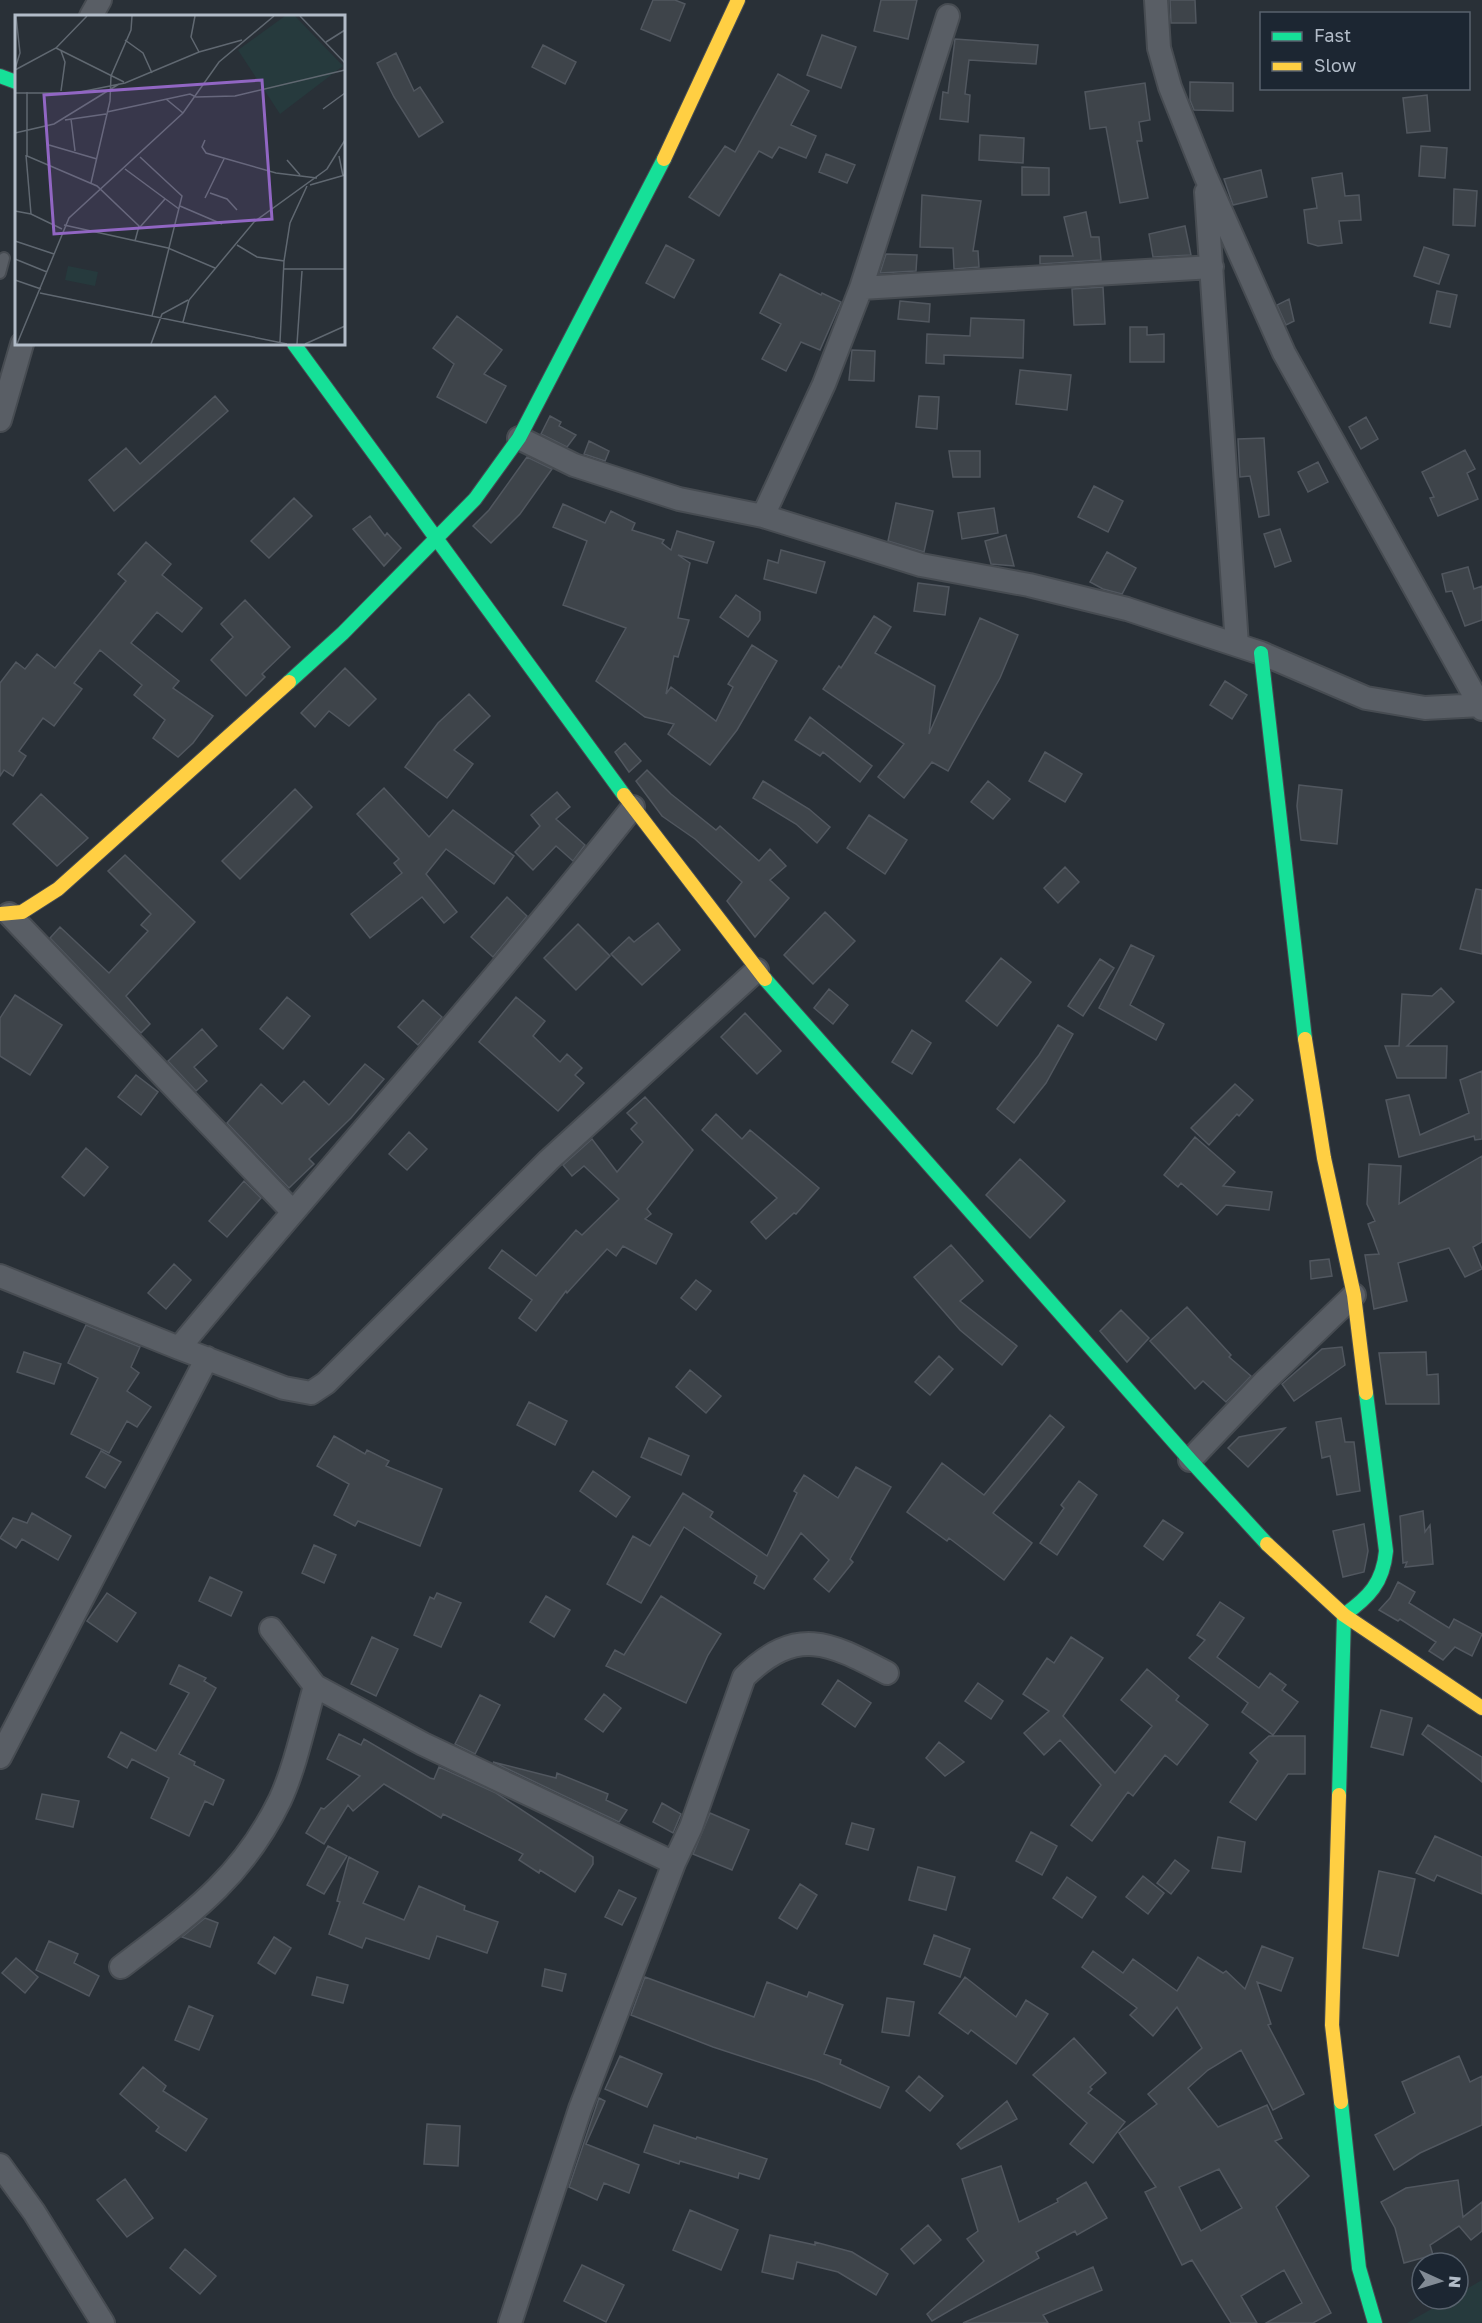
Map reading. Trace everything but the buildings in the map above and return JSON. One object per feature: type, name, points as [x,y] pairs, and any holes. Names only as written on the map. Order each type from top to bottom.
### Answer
[{"type":"street","points":[[92,15],[100,0]]},
{"type":"street","points":[[5,914],[22,912],[58,889],[343,633],[435,537],[475,499],[519,438],[558,359],[674,141],[738,0]]},
{"type":"street","points":[[519,438],[574,465],[679,499],[763,516],[921,565],[1029,585],[1127,609],[1261,653],[1365,698],[1425,708],[1481,707],[1284,352],[1205,175],[1170,87],[1159,48],[1156,0]]},
{"type":"street","points":[[763,516],[824,384],[861,288],[948,16]]},
{"type":"street","points":[[0,76],[15,82]]},
{"type":"street","points":[[1205,175],[1237,645]]},
{"type":"street","points":[[861,288],[1212,267]]},
{"type":"street","points":[[0,420],[22,345]]},
{"type":"street","points":[[295,345],[633,807],[757,970],[1190,1460],[1274,1551],[1344,1615],[1482,1708]]},
{"type":"street","points":[[1261,653],[1293,922],[1300,1004],[1324,1158],[1346,1250],[1354,1295],[1386,1551],[1385,1571],[1378,1587],[1370,1597],[1344,1615]]},
{"type":"street","points":[[179,1348],[292,1210],[546,918],[633,807]]},
{"type":"street","points":[[5,914],[292,1210]]},
{"type":"street","points":[[0,1276],[179,1348],[302,1393],[318,1390],[549,1160],[757,970]]},
{"type":"street","points":[[1190,1460],[1264,1382],[1354,1295]]},
{"type":"street","points":[[0,1757],[207,1358]]},
{"type":"street","points":[[1344,1615],[1332,2025],[1359,2268],[1375,2323]]},
{"type":"street","points":[[271,1629],[315,1686],[423,1744],[674,1863]]},
{"type":"street","points":[[510,2323],[580,2109],[674,1863],[691,1827],[744,1677],[758,1663],[787,1649],[810,1643],[840,1648],[887,1673]]},
{"type":"street","points":[[121,1967],[202,1906],[244,1862],[280,1798],[315,1686]]},
{"type":"street","points":[[0,2165],[34,2212],[103,2323]]},
{"type":"lane","points":[[0,273],[4,258]]},
{"type":"green space","points":[[1482,2280],[1482,2323],[1407,2323],[1428,2311],[1470,2311],[1470,2287]]},
{"type":"traffic: fast","points":[[0,76],[15,82]]},
{"type":"traffic: fast","points":[[289,682],[343,633],[475,499],[519,438],[664,159]]},
{"type":"traffic: fast","points":[[295,345],[624,795]]},
{"type":"traffic: fast","points":[[1261,653],[1305,1039]]},
{"type":"traffic: fast","points":[[765,979],[1267,1544]]},
{"type":"traffic: fast","points":[[1339,1795],[1344,1615],[1361,1602],[1378,1581],[1386,1551],[1366,1393]]},
{"type":"traffic: fast","points":[[1341,2102],[1359,2268],[1375,2323]]},
{"type":"traffic: slow","points":[[664,159],[738,0]]},
{"type":"traffic: slow","points":[[0,914],[22,912],[58,889],[289,682]]},
{"type":"traffic: slow","points":[[624,795],[765,979]]},
{"type":"traffic: slow","points":[[1305,1039],[1324,1158],[1354,1295],[1366,1393]]},
{"type":"traffic: slow","points":[[1267,1544],[1344,1615],[1482,1708]]},
{"type":"traffic: slow","points":[[1339,1795],[1332,2025],[1341,2102]]}]
